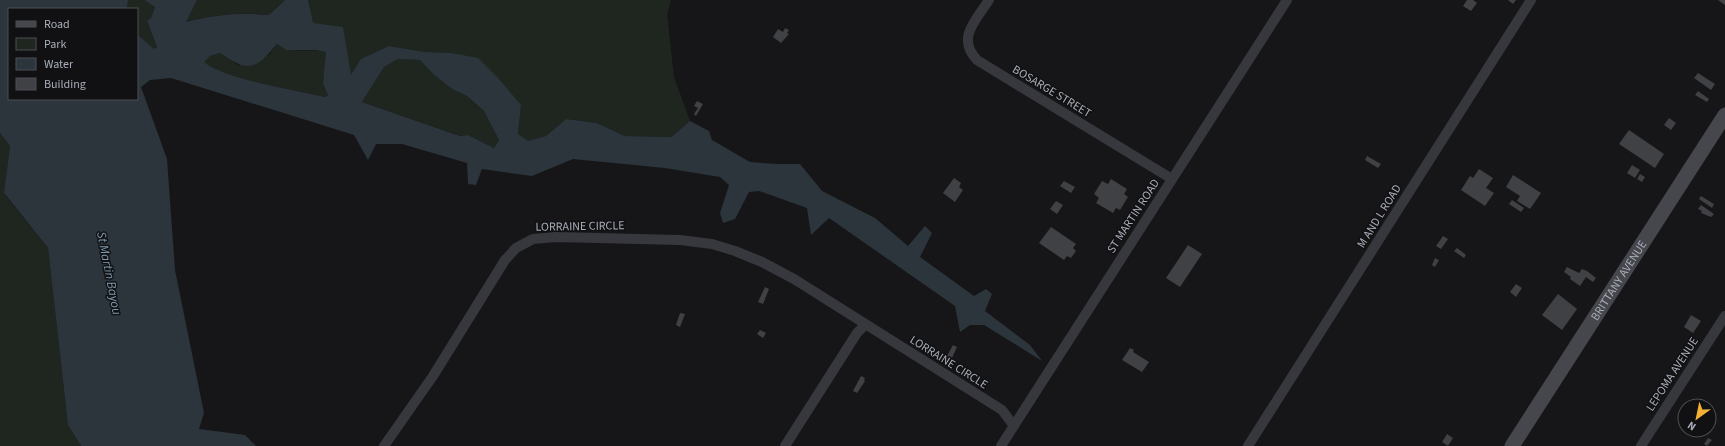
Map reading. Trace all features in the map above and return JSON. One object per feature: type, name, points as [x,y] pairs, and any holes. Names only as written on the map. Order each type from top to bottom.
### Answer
[{"type":"street","name":"BOSARGE STREET","points":[[989,0],[971,27],[967,39],[968,47],[977,60],[1172,179]]},
{"type":"street","name":"ST MARTIN ROAD","points":[[1001,446],[1287,0]]},
{"type":"street","name":"M AND L ROAD","points":[[1248,446],[1532,0]]},
{"type":"street","name":"BRITTANY AVENUE","points":[[1512,446],[1725,115]]},
{"type":"street","name":"LORRAINE CIRCLE","points":[[384,446],[433,376],[505,260],[516,248],[533,239],[556,238],[593,240],[639,238],[680,240],[712,244],[735,251],[762,262],[794,279],[1002,410],[1014,426]]},
{"type":"street","name":"LEPOMA AVENUE","points":[[1641,446],[1725,316]]},
{"type":"street","points":[[785,446],[857,333],[865,324]]},
{"type":"green space","points":[[128,0],[144,0],[155,7],[151,19],[147,22],[157,47],[154,50],[138,35],[138,8],[127,8]]},
{"type":"green space","points":[[197,0],[285,0],[269,15],[247,13],[227,14],[185,22]]},
{"type":"green space","points":[[308,0],[671,0],[667,14],[674,77],[690,121],[671,137],[625,136],[597,123],[566,119],[546,136],[528,142],[518,134],[521,105],[451,53],[425,52],[389,46],[351,76],[312,23]]},
{"type":"green space","points":[[277,44],[294,50],[327,52],[323,84],[328,95],[325,97],[243,79],[227,74],[203,62],[210,56],[220,53],[238,65],[269,55]]},
{"type":"green space","points":[[398,59],[420,60],[434,75],[452,89],[467,96],[484,111],[499,140],[494,148],[468,135],[461,136],[362,102],[384,67]]},
{"type":"green space","points":[[0,133],[10,146],[4,194],[48,248],[68,425],[81,446],[0,446]]},
{"type":"water","name":"St Martin Bayou","points":[[0,0],[128,0],[127,8],[8,8],[8,100],[138,100],[138,35],[154,49],[157,47],[147,21],[151,18],[155,7],[144,0],[197,0],[186,22],[227,15],[269,15],[285,0],[308,0],[313,23],[343,27],[351,75],[361,59],[389,46],[425,52],[451,53],[478,58],[498,78],[521,105],[518,134],[528,141],[546,136],[566,119],[597,123],[625,136],[671,137],[690,121],[709,131],[712,140],[750,162],[800,164],[822,191],[875,218],[908,246],[925,226],[932,233],[920,257],[974,296],[986,289],[992,294],[985,311],[1030,345],[1042,361],[984,325],[970,325],[960,332],[955,306],[829,218],[811,235],[807,208],[759,191],[749,192],[735,219],[723,223],[720,213],[729,185],[720,177],[665,168],[573,159],[532,176],[482,169],[476,185],[468,184],[467,163],[402,144],[376,144],[368,160],[354,135],[171,78],[150,80],[141,87],[167,159],[175,270],[204,413],[199,429],[245,435],[256,446],[81,446],[68,425],[48,248],[4,193],[10,146],[0,133]],"holes":[[[277,44],[286,50],[316,50],[326,52],[323,84],[328,95],[325,97],[243,79],[227,74],[204,62],[210,56],[220,53],[238,64],[251,66],[257,64],[263,59]],[[398,59],[420,60],[434,75],[452,89],[467,96],[484,111],[499,140],[494,148],[468,135],[460,136],[362,102],[384,67]]]},
{"type":"building","points":[[1467,0],[1473,0],[1477,3],[1471,11],[1463,6]]},
{"type":"building","points":[[1508,0],[1516,0],[1513,4]]},
{"type":"building","points":[[1718,0],[1725,0],[1725,5]]},
{"type":"building","points":[[785,28],[789,30],[787,33],[789,34],[781,43],[773,37],[778,29],[783,32]]},
{"type":"building","points":[[1698,73],[1715,84],[1711,90],[1694,78]]},
{"type":"building","points":[[1698,91],[1709,99],[1707,102],[1695,95]]},
{"type":"building","points":[[697,101],[703,104],[696,116],[694,114],[698,108],[694,106]]},
{"type":"building","points":[[1669,118],[1676,123],[1671,130],[1664,125]]},
{"type":"building","points":[[1629,130],[1664,154],[1655,168],[1619,144]]},
{"type":"building","points":[[1367,156],[1381,164],[1378,168],[1365,160]]},
{"type":"building","points":[[1632,165],[1640,170],[1635,178],[1627,173]]},
{"type":"building","points":[[1479,169],[1493,178],[1486,188],[1494,193],[1485,206],[1461,190],[1470,176],[1473,178]]},
{"type":"building","points":[[1640,174],[1645,177],[1642,182],[1637,179]]},
{"type":"building","points":[[1513,175],[1541,193],[1530,209],[1517,201],[1520,196],[1506,187]]},
{"type":"building","points":[[954,178],[961,183],[959,187],[963,190],[955,202],[943,193]]},
{"type":"building","points":[[1111,179],[1127,189],[1124,194],[1128,197],[1120,210],[1116,208],[1113,213],[1096,203],[1099,198],[1094,194],[1102,181],[1108,184]]},
{"type":"building","points":[[1064,181],[1075,187],[1071,193],[1060,186]]},
{"type":"building","points":[[1701,196],[1714,204],[1712,208],[1699,199]]},
{"type":"building","points":[[1512,200],[1524,208],[1521,212],[1509,204]]},
{"type":"building","points":[[1056,201],[1063,205],[1057,214],[1050,209]]},
{"type":"building","points":[[1701,205],[1714,214],[1711,217],[1701,213],[1702,211],[1698,209]]},
{"type":"building","points":[[1051,227],[1076,244],[1073,248],[1076,251],[1071,258],[1067,256],[1064,260],[1039,243]]},
{"type":"building","points":[[1443,236],[1448,239],[1441,249],[1436,246]]},
{"type":"building","points":[[1188,245],[1202,254],[1180,287],[1166,278]]},
{"type":"building","points":[[1457,248],[1466,255],[1464,258],[1454,251]]},
{"type":"building","points":[[1435,258],[1439,260],[1435,267],[1432,265]]},
{"type":"building","points":[[1567,267],[1579,273],[1582,269],[1596,278],[1593,282],[1586,277],[1580,286],[1570,279],[1571,277],[1564,272]]},
{"type":"building","points":[[1516,284],[1522,288],[1516,297],[1510,292]]},
{"type":"building","points":[[765,287],[769,289],[763,304],[758,302]]},
{"type":"building","points":[[1558,294],[1577,309],[1562,330],[1542,315]]},
{"type":"building","points":[[680,313],[685,314],[680,327],[676,325]]},
{"type":"building","points":[[1691,315],[1701,321],[1693,333],[1684,327]]},
{"type":"building","points":[[760,330],[766,333],[763,338],[757,334]]},
{"type":"building","points":[[953,345],[957,347],[951,360],[946,358]]},
{"type":"building","points":[[1130,348],[1134,350],[1133,352],[1149,362],[1142,372],[1122,360]]},
{"type":"building","points":[[861,376],[865,378],[865,381],[857,393],[853,391]]},
{"type":"building","points":[[1447,434],[1453,438],[1448,446],[1442,442]]},
{"type":"building","points":[[1708,438],[1712,440],[1707,446],[1704,444]]}]
